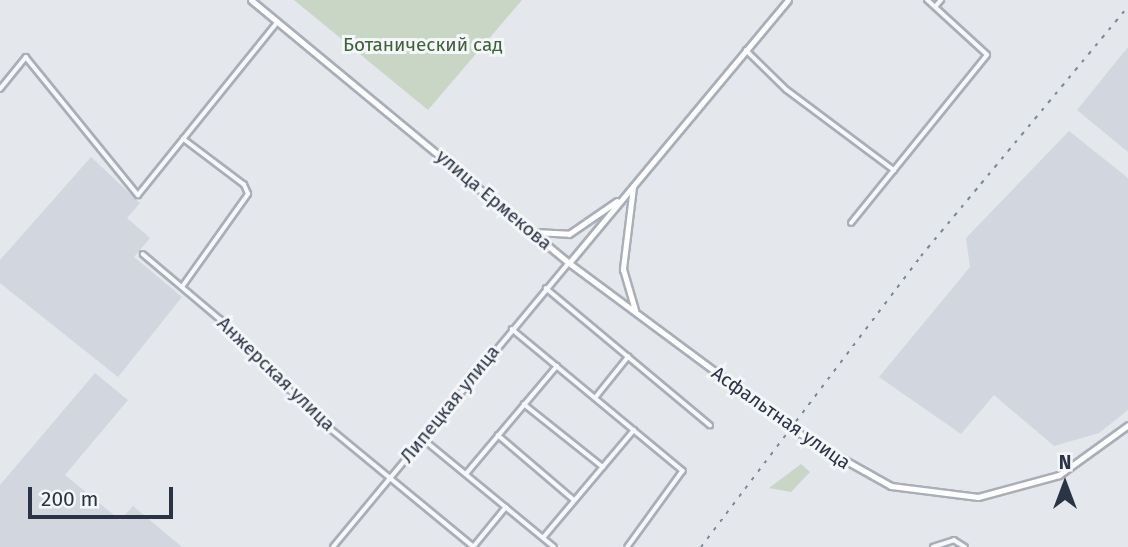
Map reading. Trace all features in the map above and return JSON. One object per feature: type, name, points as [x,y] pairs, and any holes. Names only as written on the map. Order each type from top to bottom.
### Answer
[{"type":"main road","name":"улица Ермекова","points":[[251,0],[569,262],[788,0]]},
{"type":"main road","points":[[531,231],[557,236],[579,229],[635,183]]},
{"type":"main road","points":[[635,183],[624,222],[623,269],[637,313]]},
{"type":"main road","name":"Асфальтная улица","points":[[569,262],[809,440],[891,486],[978,498],[1059,475],[1128,425]]},
{"type":"street","points":[[851,223],[987,55],[927,0]]},
{"type":"street","points":[[935,7],[941,0]]},
{"type":"street","points":[[0,89],[26,57],[138,195],[277,23]]},
{"type":"street","points":[[746,50],[798,99],[894,170]]},
{"type":"street","points":[[181,287],[248,194],[239,181],[183,139]]},
{"type":"street","name":"Анжерская улица","points":[[143,254],[305,406],[474,547]]},
{"type":"street","name":"Липецкая улица","points":[[333,547],[569,262]]},
{"type":"street","points":[[546,288],[709,425]]},
{"type":"street","points":[[512,329],[683,471],[628,547]]},
{"type":"street","points":[[596,398],[628,357]]},
{"type":"street","points":[[466,474],[557,366]]},
{"type":"street","points":[[524,404],[603,467]]},
{"type":"street","points":[[543,538],[634,430]]},
{"type":"street","points":[[498,435],[575,500]]},
{"type":"street","points":[[422,438],[554,547]]},
{"type":"street","points":[[474,547],[506,507]]},
{"type":"street","points":[[933,547],[938,543],[954,540],[965,547]]},
{"type":"shaded area","points":[[1128,47],[1128,152],[1077,110]]},
{"type":"shaded area","points":[[1069,131],[1128,178],[1128,410],[1099,433],[1054,446],[994,395],[961,434],[879,377],[970,267],[966,238]]},
{"type":"shaded area","points":[[91,157],[140,203],[127,218],[150,238],[134,257],[182,297],[118,377],[0,283],[0,260]]},
{"type":"shaded area","points":[[95,373],[128,400],[65,475],[120,520],[133,506],[182,547],[0,547],[0,485]]},
{"type":"green space","name":"Ботанический сад","points":[[294,0],[522,0],[428,110]]},
{"type":"green space","points":[[801,464],[810,472],[791,492],[769,488]]},
{"type":"railway","points":[[701,547],[921,256],[1128,7]]}]
